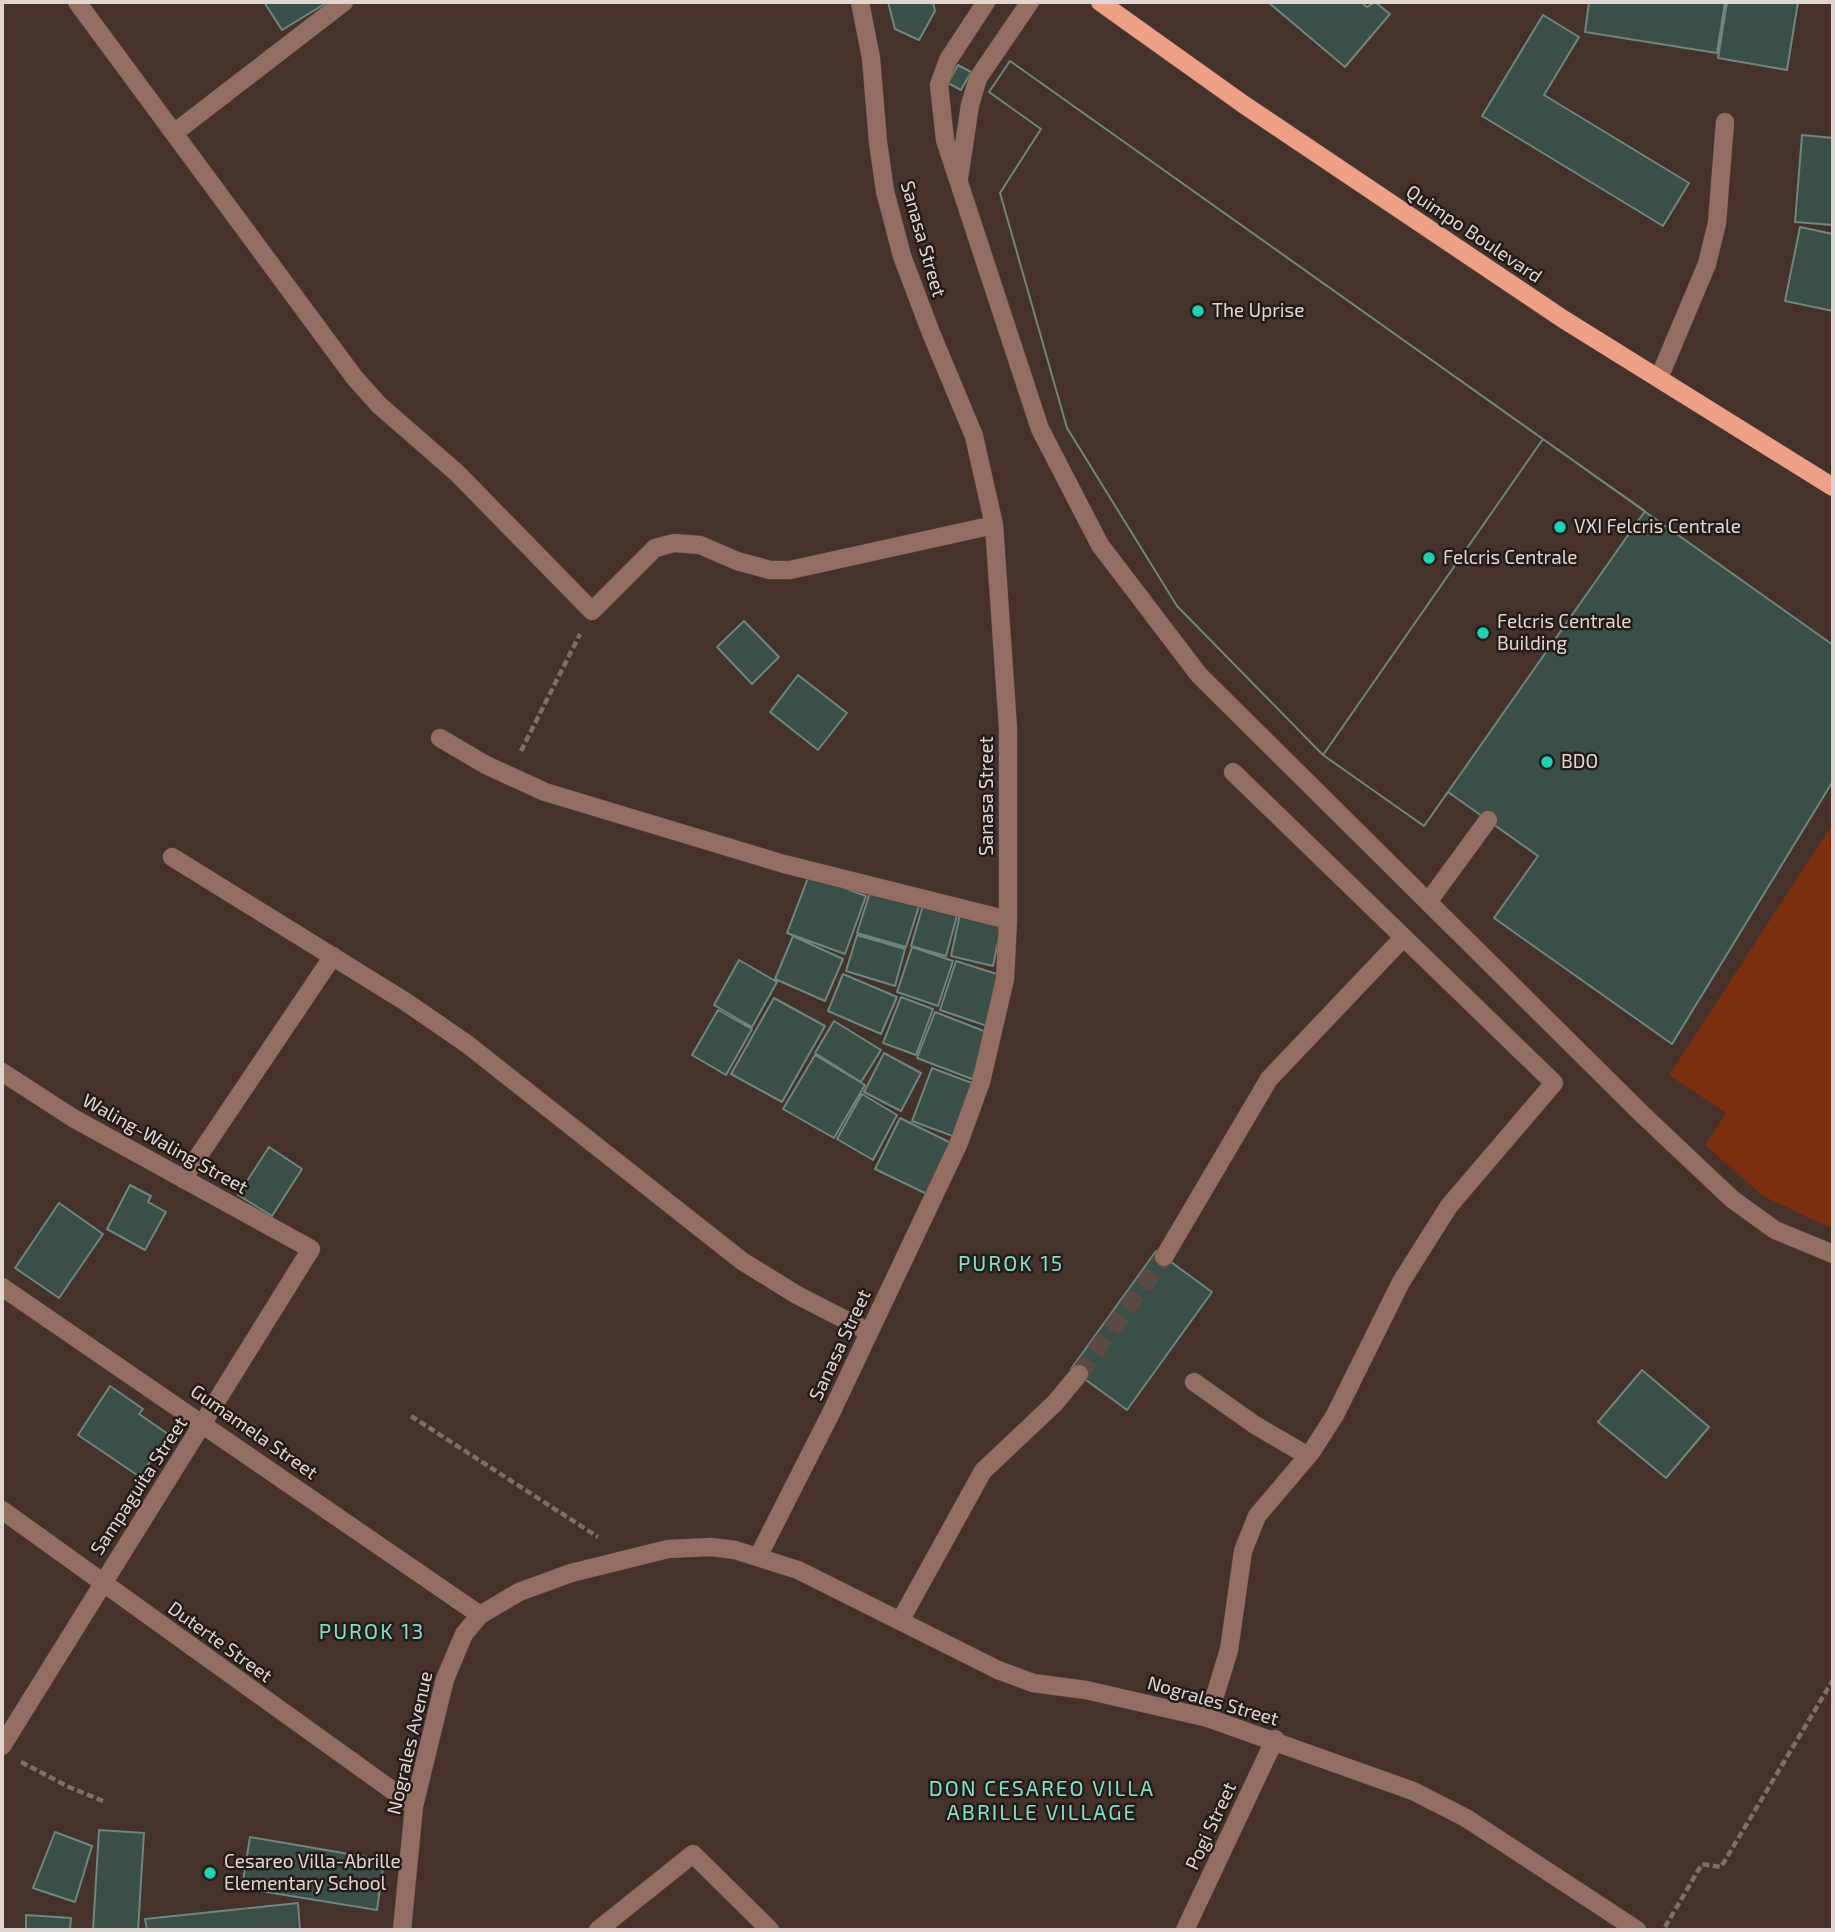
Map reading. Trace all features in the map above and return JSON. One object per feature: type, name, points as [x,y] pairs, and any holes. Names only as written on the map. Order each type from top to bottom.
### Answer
[{"type":"main road","name":"Quimpo Boulevard","points":[[1100,2],[1243,104],[1433,232],[1659,378],[1833,486]]},
{"type":"street","points":[[77,2],[354,377],[379,405],[457,473],[592,611],[655,548],[674,543],[700,545],[737,561],[770,570],[790,570],[994,524]]},
{"type":"street","points":[[174,133],[344,2]]},
{"type":"street","name":"Sanasa Street","points":[[758,1557],[958,1145],[981,1082],[1004,979],[1008,920],[1008,728],[994,524],[974,436],[902,256],[878,142],[871,58],[860,2]]},
{"type":"street","points":[[986,2],[948,60],[939,85],[945,140],[1040,429],[1100,545],[1199,674],[1732,1199],[1775,1230],[1830,1248]]},
{"type":"street","points":[[958,185],[970,104],[978,78],[1030,2]]},
{"type":"street","points":[[1659,378],[1707,264],[1720,202],[1725,122]]},
{"type":"street","points":[[440,738],[508,776],[545,792],[785,864],[1008,920]]},
{"type":"street","points":[[1208,1718],[1229,1650],[1243,1551],[1257,1517],[1307,1456],[1335,1415],[1401,1282],[1449,1206],[1554,1083],[1402,939],[1233,772]]},
{"type":"street","points":[[1428,902],[1488,820]]},
{"type":"street","points":[[172,857],[333,956],[467,1044],[741,1261],[797,1296],[869,1332]]},
{"type":"street","points":[[1164,1257],[1269,1079],[1402,939]]},
{"type":"street","points":[[183,1179],[333,956]]},
{"type":"street","name":"Waling-Waling Street","points":[[2,1072],[73,1118],[311,1249]]},
{"type":"street","name":"Sampaguita Street","points":[[7,1752],[102,1583],[311,1249]]},
{"type":"street","name":"Gumamela Street","points":[[2,1287],[204,1423],[480,1615]]},
{"type":"street","points":[[900,1621],[983,1471],[1055,1404],[1079,1374]]},
{"type":"street","points":[[1194,1382],[1255,1425],[1307,1456]]},
{"type":"street","name":"Duterte Street","points":[[2,1510],[414,1806]]},
{"type":"street","name":"Nograles Avenue","points":[[402,1930],[414,1806],[433,1722],[452,1656],[464,1633],[480,1615],[519,1592],[571,1573],[629,1557],[668,1549],[711,1547],[758,1557]]},
{"type":"street","name":"Nograles Street","points":[[758,1557],[798,1570],[969,1657],[1034,1682],[1086,1690],[1208,1718],[1275,1739],[1413,1791],[1466,1818],[1637,1930]]},
{"type":"street","name":"Pogi Street","points":[[1185,1930],[1275,1739]]},
{"type":"street","points":[[598,1930],[692,1854],[770,1930]]},
{"type":"path","points":[[508,776],[592,611]]},
{"type":"path","points":[[411,1416],[629,1557]]},
{"type":"path","points":[[1663,1930],[1702,1864],[1721,1867],[1833,1680]]},
{"type":"path","points":[[7,1752],[69,1787],[103,1801]]},
{"type":"shaded area","points":[[1833,823],[1833,1229],[1763,1196],[1705,1145],[1726,1113],[1669,1075]]},
{"type":"building","points":[[264,2],[328,2],[282,30]]},
{"type":"building","points":[[888,2],[933,2],[935,11],[919,40],[895,29]]},
{"type":"building","points":[[1268,2],[1361,2],[1367,7],[1375,2],[1390,14],[1345,67]]},
{"type":"building","points":[[1589,2],[1725,2],[1717,53],[1585,32]]},
{"type":"building","points":[[1727,2],[1798,2],[1787,70],[1718,58]]},
{"type":"building","points":[[1543,15],[1579,37],[1544,95],[1689,183],[1663,226],[1482,116]]},
{"type":"building","name":"Felcris Centrale","points":[[1010,61],[1833,645],[1833,781],[1672,1044],[1494,918],[1538,856],[1448,792],[1424,826],[1323,755],[1177,606],[1067,428],[1000,193],[1041,129],[989,92]]},
{"type":"building","name":"The Uprise","points":[[1010,61],[1543,439],[1323,755],[1177,606],[1067,428],[1000,193],[1041,129],[989,92]]},
{"type":"building","points":[[958,65],[971,72],[961,90],[948,83]]},
{"type":"building","points":[[1802,135],[1833,138],[1833,225],[1795,222]]},
{"type":"building","points":[[1800,227],[1833,234],[1833,311],[1785,301]]},
{"type":"building","name":"Felcris Centrale Building","points":[[1543,439],[1645,511],[1424,826],[1323,755]]},
{"type":"building","points":[[744,621],[779,657],[752,684],[717,647]]},
{"type":"building","points":[[798,675],[847,713],[818,750],[770,712]]},
{"type":"building","points":[[809,875],[866,896],[845,954],[787,933]]},
{"type":"building","points":[[871,889],[920,903],[906,947],[857,933]]},
{"type":"building","points":[[924,902],[958,912],[946,956],[911,946]]},
{"type":"building","points":[[960,914],[1002,923],[993,966],[951,956]]},
{"type":"building","points":[[857,935],[905,949],[895,986],[846,971]]},
{"type":"building","points":[[793,936],[843,959],[825,1001],[775,979]]},
{"type":"building","points":[[912,947],[953,961],[938,1006],[897,992]]},
{"type":"building","points":[[739,960],[777,982],[752,1027],[714,1005]]},
{"type":"building","points":[[956,961],[1003,976],[987,1026],[940,1010]]},
{"type":"building","points":[[843,974],[897,997],[881,1034],[828,1011]]},
{"type":"building","points":[[901,997],[933,1009],[916,1055],[883,1043]]},
{"type":"building","points":[[774,998],[825,1026],[782,1102],[731,1074]]},
{"type":"building","points":[[718,1010],[752,1029],[726,1075],[692,1055]]},
{"type":"building","points":[[935,1012],[989,1033],[972,1079],[917,1058]]},
{"type":"building","points":[[834,1021],[881,1050],[861,1082],[815,1053]]},
{"type":"building","points":[[884,1053],[921,1073],[901,1111],[864,1092]]},
{"type":"building","points":[[815,1055],[865,1085],[834,1138],[783,1109]]},
{"type":"building","points":[[932,1068],[977,1085],[958,1138],[912,1121]]},
{"type":"building","points":[[862,1094],[897,1115],[873,1160],[837,1139]]},
{"type":"building","points":[[900,1118],[953,1144],[929,1195],[875,1169]]},
{"type":"building","points":[[269,1147],[302,1169],[272,1216],[238,1195]]},
{"type":"building","points":[[130,1185],[151,1196],[148,1202],[166,1212],[145,1250],[107,1229]]},
{"type":"building","points":[[59,1203],[103,1234],[59,1298],[15,1268]]},
{"type":"building","points":[[1156,1251],[1212,1292],[1127,1410],[1071,1369]]},
{"type":"building","points":[[1642,1370],[1709,1427],[1666,1478],[1598,1422]]},
{"type":"building","points":[[110,1386],[143,1409],[139,1414],[168,1434],[140,1477],[78,1435]]},
{"type":"building","points":[[99,1830],[144,1833],[138,1930],[93,1930]]},
{"type":"building","points":[[55,1832],[92,1846],[75,1902],[33,1888]]},
{"type":"building","points":[[250,1837],[384,1860],[377,1910],[242,1888]]},
{"type":"building","points":[[298,1903],[300,1930],[147,1930],[145,1919]]},
{"type":"building","points":[[26,1915],[71,1918],[70,1930],[26,1930]]},
{"type":"tunnel","points":[[1079,1374],[1164,1257]]},
{"type":"place","name":"The Uprise","points":[[1198,311]]},
{"type":"place","name":"VXI Felcris Centrale","points":[[1560,527]]},
{"type":"place","name":"Felcris Centrale","points":[[1429,558]]},
{"type":"place","name":"Felcris Centrale Building","points":[[1483,633]]},
{"type":"place","name":"BDO","points":[[1547,762]]},
{"type":"place","name":"Cesareo Villa-Abrille Elementary School","points":[[210,1873]]},
{"type":"district","name":"PUROK 15","points":[[1011,1264]]},
{"type":"district","name":"PUROK 13","points":[[372,1632]]},
{"type":"district","name":"DON CESAREO VILLA ABRILLE VILLAGE","points":[[1042,1801]]}]
